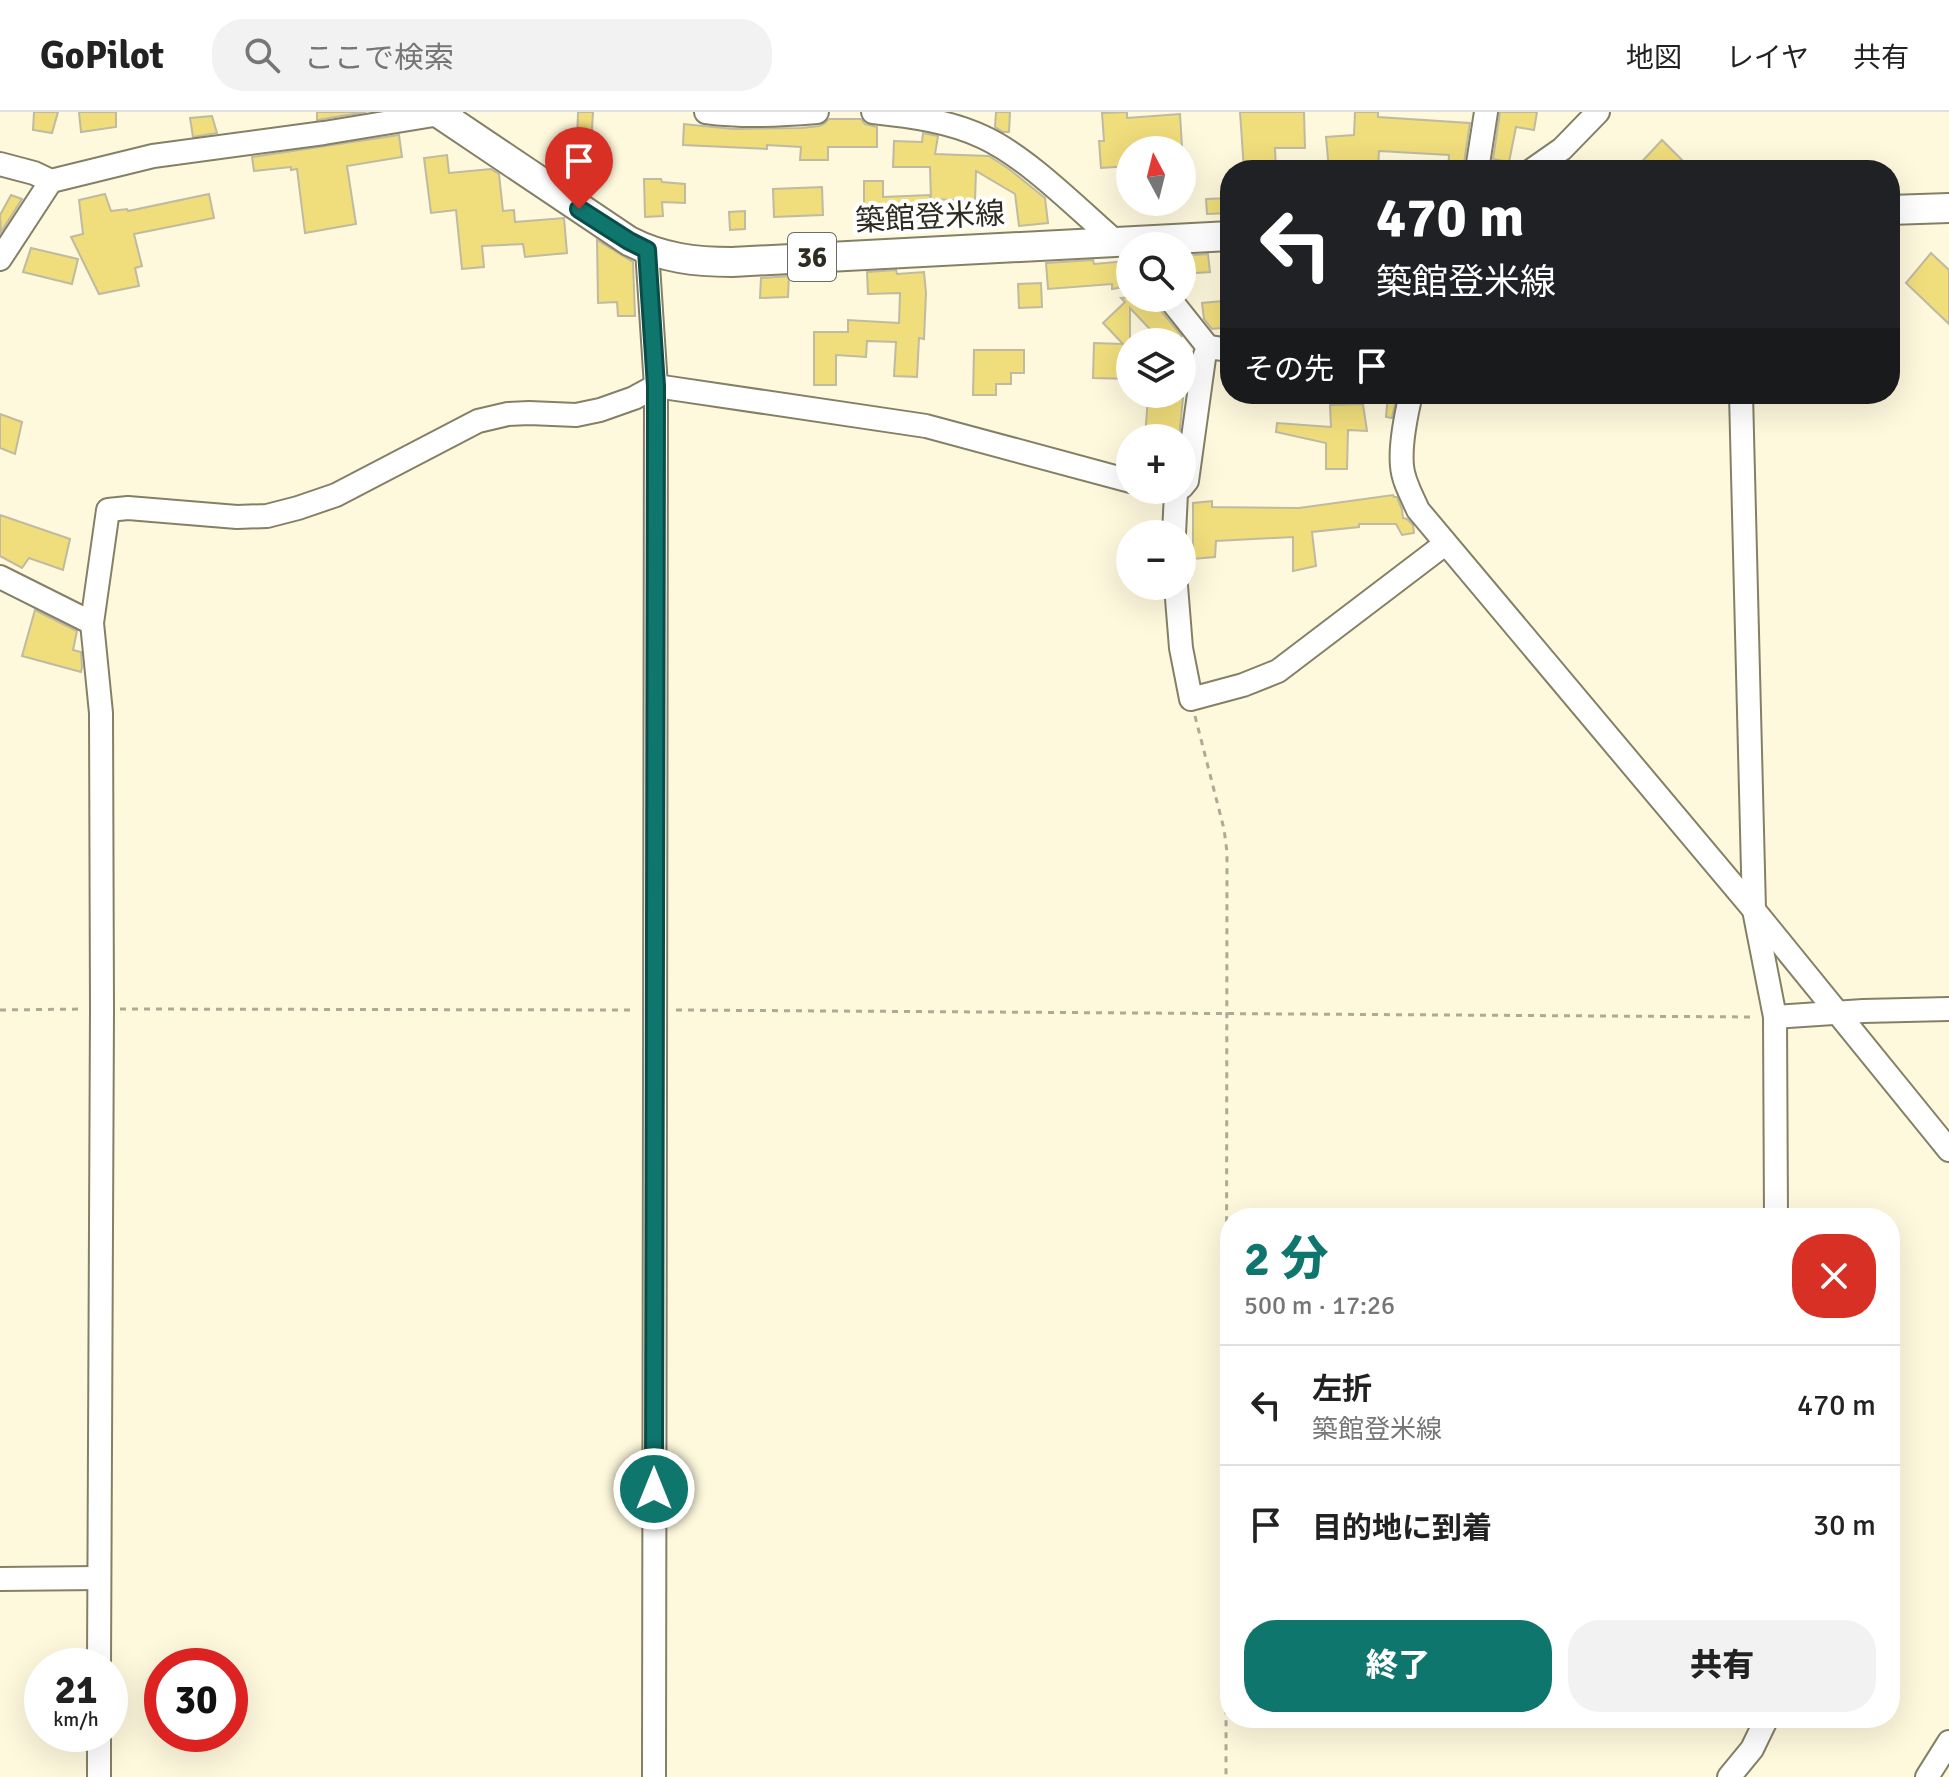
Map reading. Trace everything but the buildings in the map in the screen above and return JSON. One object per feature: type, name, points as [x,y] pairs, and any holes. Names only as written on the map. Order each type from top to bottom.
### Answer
[{"type":"main road","name":"築館登米線","points":[[443,113],[602,224],[647,250],[687,260],[732,262],[1116,244]]},
{"type":"main road","points":[[1900,210],[1949,208]]},
{"type":"main road","name":"築館登米線","points":[[1196,239],[1220,237]]},
{"type":"street","points":[[706,112],[772,116],[817,112]]},
{"type":"street","points":[[873,112],[909,116],[984,137],[1011,153],[1116,238]]},
{"type":"street","points":[[1479,160],[1486,112]]},
{"type":"street","points":[[1546,160],[1562,149],[1598,112]]},
{"type":"street","points":[[0,164],[51,181],[153,156],[443,113]]},
{"type":"street","points":[[0,259],[51,181]]},
{"type":"street","points":[[647,250],[656,386],[654,1777]]},
{"type":"street","points":[[1183,312],[1219,349],[1204,358],[1195,424]]},
{"type":"street","points":[[99,1648],[101,713],[92,623],[108,510],[128,508],[237,517],[267,516],[336,495],[478,421],[508,414],[576,415],[623,402],[656,386],[926,426],[1116,477]]},
{"type":"street","points":[[1409,404],[1402,467],[1418,510],[1754,910],[1949,1150]]},
{"type":"street","points":[[1741,404],[1754,910],[1775,1017],[1776,1208]]},
{"type":"street","points":[[1177,600],[1181,648],[1191,699],[1243,685],[1278,671],[1445,544]]},
{"type":"street","points":[[0,577],[92,623]]},
{"type":"street","points":[[1775,1017],[1949,1009]]},
{"type":"street","points":[[0,1579],[99,1578]]},
{"type":"street","points":[[1729,1777],[1752,1749],[1762,1728]]},
{"type":"street","points":[[1927,1777],[1949,1742]]},
{"type":"street","points":[[99,1752],[99,1777]]},
{"type":"path","points":[[1191,699],[1227,852],[1226,1208]]},
{"type":"path","points":[[0,1010],[655,1010],[1775,1017]]},
{"type":"path","points":[[1226,1728],[1226,1777]]},
{"type":"route","points":[[579,209],[647,250],[656,386],[654,1489]]}]
